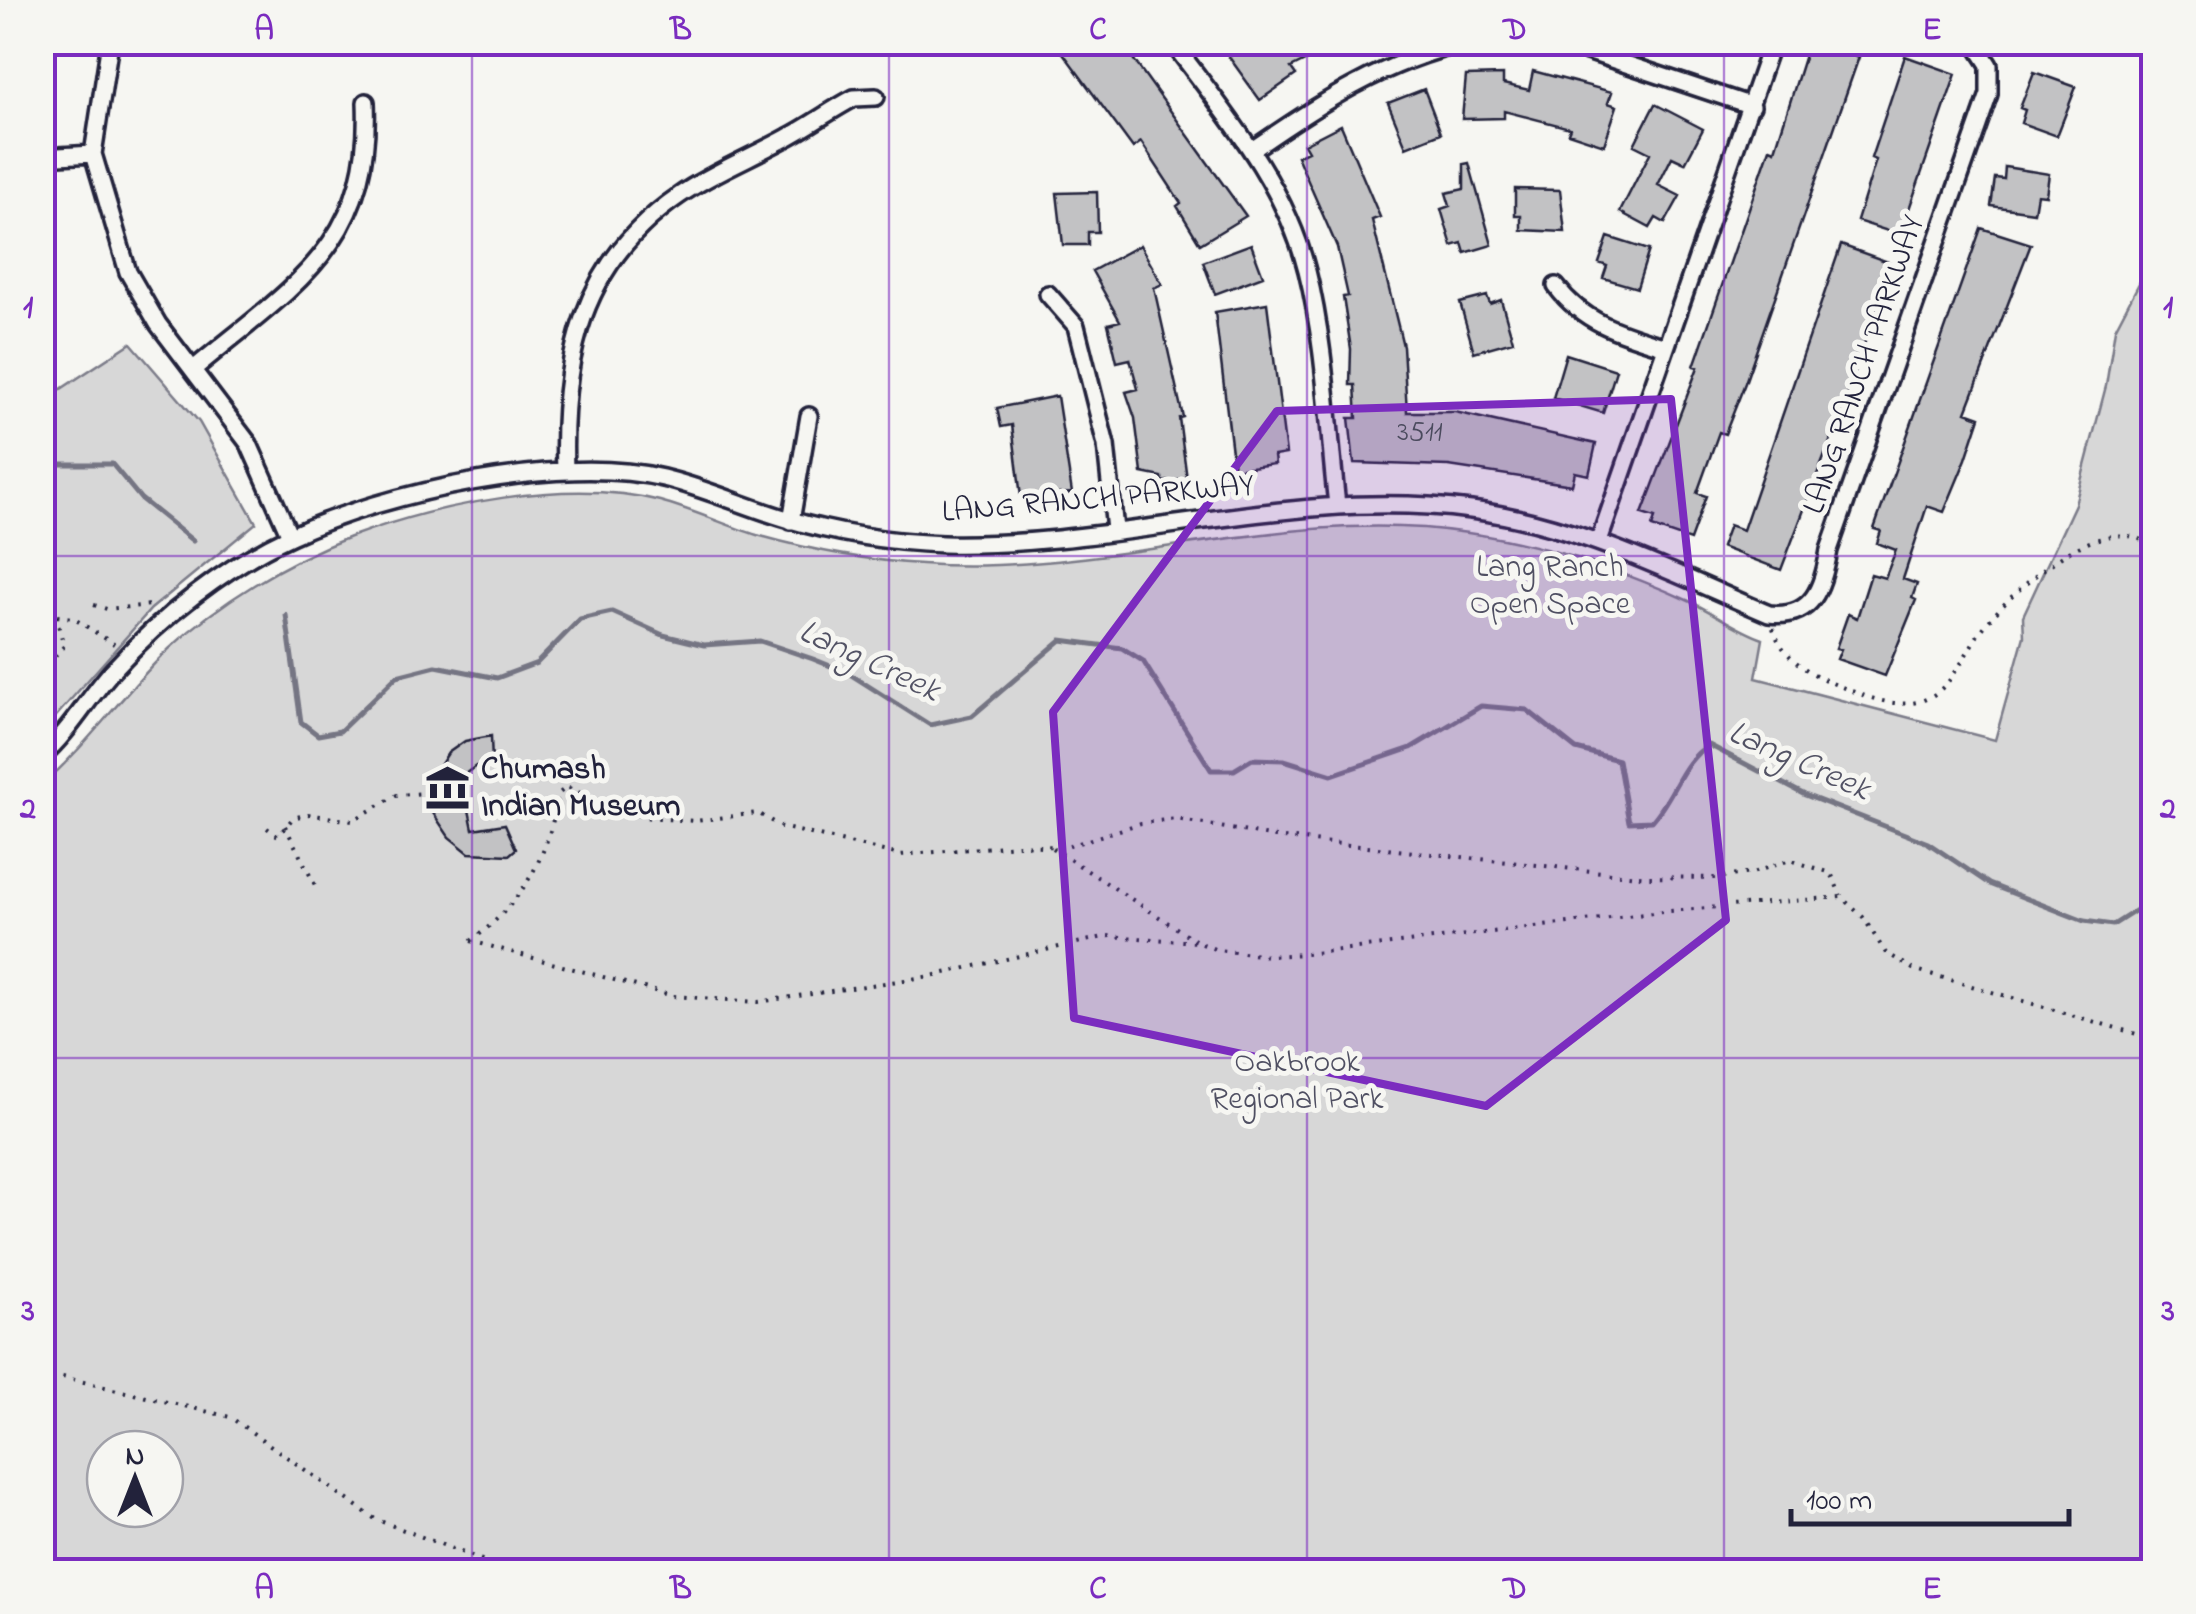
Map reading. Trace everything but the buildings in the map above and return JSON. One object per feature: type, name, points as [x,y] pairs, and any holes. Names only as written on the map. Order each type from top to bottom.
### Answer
[{"type":"street","points":[[110,42],[93,154],[128,272],[158,324],[249,444],[290,536]]},
{"type":"street","points":[[1172,42],[1252,150],[1286,213],[1307,269],[1337,505]]},
{"type":"street","points":[[1252,150],[1362,78],[1424,52],[1468,42]]},
{"type":"street","points":[[1560,42],[1752,106]]},
{"type":"street","points":[[1599,542],[1772,42]]},
{"type":"street","name":"LANG RANCH PARKWAY","points":[[42,756],[128,656],[195,598],[290,536],[414,496],[565,471],[611,471],[663,478],[792,521],[867,537],[942,544],[1011,542],[1337,505],[1472,510],[1538,522],[1599,542],[1769,614],[1782,616],[1805,608],[1824,584],[1829,550],[1989,94],[1989,66],[1974,42]]},
{"type":"street","points":[[565,471],[562,404],[572,346],[591,296],[624,246],[652,216],[709,177],[854,98],[876,97]]},
{"type":"street","points":[[195,368],[305,276],[336,239],[353,206],[363,172],[366,102]]},
{"type":"street","points":[[42,157],[93,154]]},
{"type":"street","points":[[1556,286],[1573,310],[1590,320],[1666,347]]},
{"type":"street","points":[[1048,294],[1076,326],[1106,445],[1114,530]]},
{"type":"street","points":[[792,521],[809,416]]},
{"type":"path","points":[[1769,614],[1788,658],[1831,683],[1872,699],[1902,704],[1927,699],[1946,684],[1982,628],[2006,601],[2070,552],[2102,537],[2125,535],[2143,539],[2154,549]]},
{"type":"path","points":[[42,588],[57,616],[64,651],[42,670]]},
{"type":"path","points":[[94,605],[107,609],[151,605]]},
{"type":"path","points":[[57,616],[73,618],[128,656]]},
{"type":"path","points":[[1197,942],[1108,936],[931,976],[758,1002],[672,996],[470,940],[510,909],[530,882],[554,824],[558,794],[567,787],[618,810],[650,818],[694,821],[758,813],[782,828],[900,855],[1066,847],[1141,823],[1176,819],[1275,837],[1374,845],[1444,858],[1676,879],[1752,873],[1790,860],[1813,864],[1831,873],[1842,897],[1863,916],[1885,952],[1913,969],[2154,1039]]},
{"type":"path","points":[[267,828],[278,836],[293,818],[308,814],[352,821],[396,795],[439,792]]},
{"type":"path","points":[[285,826],[318,891]]},
{"type":"path","points":[[1048,845],[1197,942],[1216,950],[1269,956],[1652,913],[1842,897]]},
{"type":"path","points":[[42,1372],[230,1417],[375,1519],[514,1572]]},
{"type":"highlighted area","points":[[1671,399],[1726,920],[1486,1106],[1074,1018],[1053,712],[1277,411]]},
{"type":"green space","name":"Oakbrook Regional Park","points":[[2153,83],[2153,1571],[43,1571],[42,785],[169,649],[209,615],[254,585],[326,547],[385,525],[463,505],[545,493],[624,494],[660,501],[798,545],[922,564],[1058,561],[1331,528],[1399,527],[1468,533],[1553,551],[1608,568],[1689,601],[1763,639],[1756,678],[1995,740],[2024,636],[2023,616],[2075,504],[2106,386],[2115,329],[2148,266]]},
{"type":"green space","points":[[131,343],[199,422],[256,523],[151,609],[43,731],[43,401]]},
{"type":"waterway","name":"Lang Creek","points":[[42,464],[112,464],[141,499],[193,541]]},
{"type":"waterway","name":"Lang Creek","points":[[286,615],[301,722],[318,735],[340,731],[397,676],[436,666],[497,678],[537,663],[580,619],[612,612],[663,635],[704,645],[760,641],[813,659],[848,673],[930,725],[972,716],[1061,640],[1122,648],[1143,661],[1211,770],[1234,770],[1252,759],[1284,760],[1332,775],[1411,748],[1481,706],[1527,710],[1576,749],[1618,760],[1629,822],[1652,821],[1685,769],[1709,745],[1805,795],[1928,843],[1989,884],[2084,921],[2113,925],[2154,899]]},
{"type":"place","name":"Chumash Indian Museum","points":[[448,788]]},
{"type":"park label","name":"Lang Ranch Open Space","points":[[1550,586]]}]
